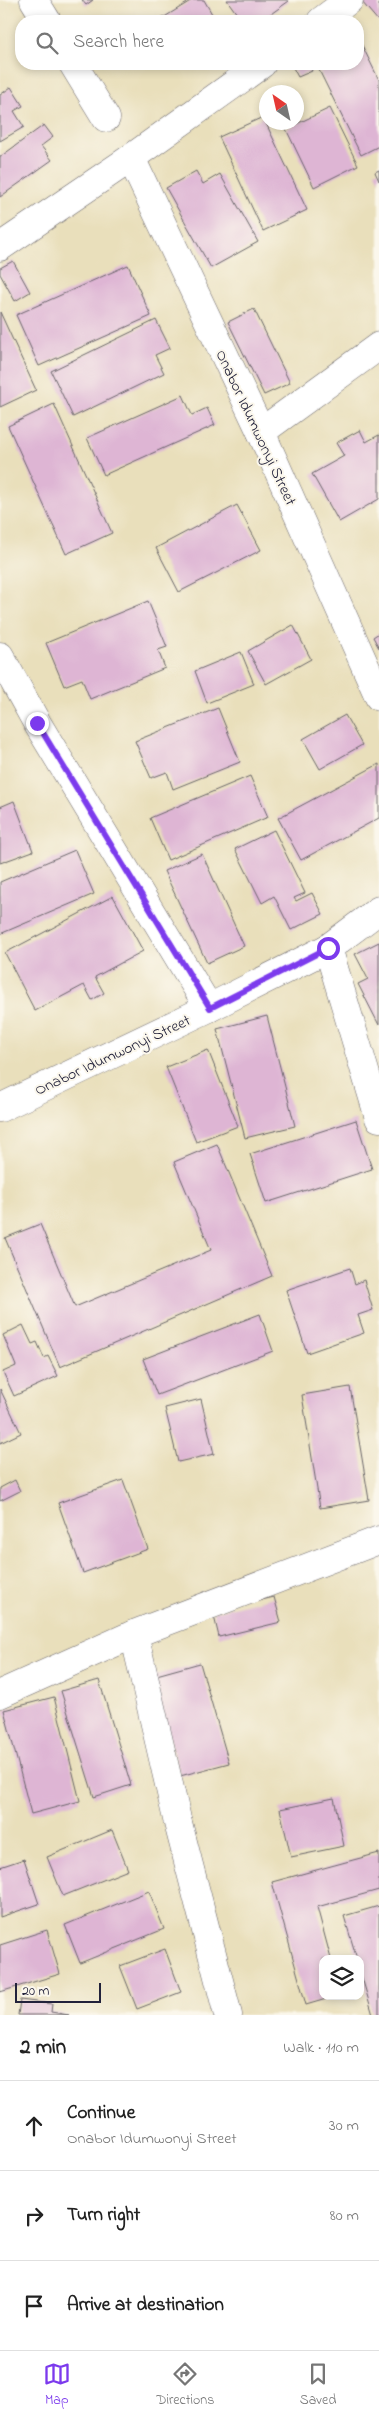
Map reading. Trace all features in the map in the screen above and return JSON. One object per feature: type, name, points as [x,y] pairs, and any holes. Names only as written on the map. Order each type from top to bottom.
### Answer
[{"type":"street","points":[[34,0],[43,15]]},
{"type":"street","points":[[329,15],[349,0]]},
{"type":"street","points":[[77,70],[106,118]]},
{"type":"street","points":[[0,247],[131,158],[254,70]]},
{"type":"street","name":"Onabor Idumwonyi Street","points":[[131,158],[260,432],[379,697]]},
{"type":"street","points":[[260,432],[379,346]]},
{"type":"street","points":[[0,656],[37,723],[210,1008]]},
{"type":"street","name":"Onabor Idumwonyi Street","points":[[0,1108],[210,1008],[328,948],[379,910]]},
{"type":"street","points":[[328,948],[379,1118]]},
{"type":"street","points":[[0,1694],[134,1634],[379,1540]]},
{"type":"street","points":[[134,1634],[176,1820],[228,2015]]},
{"type":"building","points":[[82,0],[93,0],[86,5]]},
{"type":"building","points":[[192,0],[204,0],[213,15],[168,15]]},
{"type":"building","points":[[227,0],[289,1],[269,15],[238,15]]},
{"type":"building","points":[[364,0],[379,0],[379,22],[362,2]]},
{"type":"building","points":[[364,49],[379,80],[379,146],[361,155],[319,70],[364,70]]},
{"type":"building","points":[[294,70],[312,70],[312,71],[298,77]]},
{"type":"building","points":[[11,87],[23,106],[14,111],[24,127],[0,141],[0,95]]},
{"type":"building","points":[[330,108],[358,165],[314,187],[286,130],[304,130],[304,120]]},
{"type":"building","points":[[259,119],[259,130],[269,130],[307,210],[263,231],[219,137]]},
{"type":"building","points":[[44,125],[53,137],[41,146],[52,160],[0,197],[0,157]]},
{"type":"building","points":[[379,170],[379,181],[375,172]]},
{"type":"building","points":[[196,171],[203,184],[220,174],[258,242],[211,268],[166,188]]},
{"type":"building","points":[[13,261],[30,292],[15,301],[0,274],[0,268]]},
{"type":"building","points":[[128,265],[151,316],[39,366],[16,315]]},
{"type":"building","points":[[254,309],[290,383],[264,395],[228,322]]},
{"type":"building","points":[[0,312],[36,390],[0,407]]},
{"type":"building","points":[[156,320],[170,348],[155,355],[164,373],[73,417],[51,371]]},
{"type":"building","points":[[183,395],[192,415],[207,408],[215,425],[104,475],[87,438]]},
{"type":"building","points":[[54,404],[112,533],[66,554],[8,426]]},
{"type":"building","points":[[360,430],[366,442],[379,435],[379,499],[339,522],[312,474],[344,456],[336,443]]},
{"type":"building","points":[[237,505],[261,550],[179,592],[156,548]]},
{"type":"building","points":[[148,601],[167,647],[158,650],[165,668],[90,699],[82,679],[64,686],[46,643]]},
{"type":"building","points":[[293,625],[311,659],[266,684],[248,651]]},
{"type":"building","points":[[379,633],[379,648],[373,637]]},
{"type":"building","points":[[241,652],[254,684],[207,703],[195,671]]},
{"type":"building","points":[[218,708],[240,762],[173,789],[167,772],[151,778],[135,741]]},
{"type":"building","points":[[345,715],[362,745],[320,769],[303,739]]},
{"type":"building","points":[[379,764],[379,818],[301,860],[278,818]]},
{"type":"building","points":[[250,776],[268,817],[168,860],[150,818]]},
{"type":"building","points":[[14,801],[33,851],[0,863],[0,807]]},
{"type":"building","points":[[274,830],[305,893],[294,898],[296,901],[312,893],[323,914],[291,930],[274,896],[262,903],[235,849]]},
{"type":"building","points":[[75,850],[94,894],[0,934],[0,882]]},
{"type":"building","points":[[202,854],[244,946],[207,963],[164,871]]},
{"type":"building","points":[[113,896],[143,951],[95,977],[104,993],[92,1000],[84,985],[35,1011],[5,953]]},
{"type":"building","points":[[379,942],[379,1025],[358,984],[368,979],[355,954]]},
{"type":"building","points":[[267,1016],[295,1126],[245,1138],[217,1029]]},
{"type":"building","points":[[208,1050],[238,1126],[196,1142],[166,1067]]},
{"type":"building","points":[[356,1120],[372,1169],[266,1203],[250,1154]]},
{"type":"building","points":[[217,1144],[272,1276],[60,1367],[5,1238],[40,1224],[75,1307],[211,1250],[174,1162]]},
{"type":"building","points":[[350,1268],[355,1284],[364,1280],[373,1310],[358,1315],[364,1333],[307,1353],[286,1290]]},
{"type":"building","points":[[260,1314],[273,1351],[157,1395],[143,1359]]},
{"type":"building","points":[[23,1325],[32,1344],[37,1342],[44,1358],[48,1356],[58,1376],[14,1396],[3,1372],[16,1366],[3,1335]]},
{"type":"building","points":[[350,1387],[369,1500],[320,1508],[302,1395]]},
{"type":"building","points":[[0,1389],[21,1433],[0,1443]]},
{"type":"building","points":[[201,1399],[214,1454],[178,1462],[165,1408]]},
{"type":"building","points":[[15,1480],[20,1491],[0,1501],[0,1488]]},
{"type":"building","points":[[123,1480],[148,1549],[83,1573],[58,1503]]},
{"type":"building","points":[[274,1597],[281,1622],[219,1637],[213,1612]]},
{"type":"building","points":[[200,1663],[229,1763],[180,1776],[153,1676]]},
{"type":"building","points":[[99,1680],[131,1785],[94,1797],[61,1691]]},
{"type":"building","points":[[54,1697],[80,1801],[31,1814],[4,1710]]},
{"type":"building","points":[[334,1798],[344,1846],[291,1857],[280,1809]]},
{"type":"building","points":[[112,1830],[128,1870],[63,1896],[47,1857]]},
{"type":"building","points":[[379,1853],[379,1890],[317,1907],[330,1955],[319,1955],[319,2000],[323,2000],[306,2005],[272,1882]]},
{"type":"building","points":[[24,1859],[39,1904],[0,1917],[0,1867]]},
{"type":"building","points":[[149,1891],[164,1929],[80,1963],[65,1925]]},
{"type":"building","points":[[379,1906],[379,2015],[373,2015],[364,1985],[364,1955],[356,1955],[344,1916]]},
{"type":"building","points":[[47,1930],[60,1974],[0,1992],[0,1945]]},
{"type":"building","points":[[165,1949],[181,1992],[137,2009],[120,1966]]},
{"type":"building","points":[[20,2000],[52,2004],[51,2012],[69,2015],[18,2015]]},
{"type":"route","points":[[37,723],[210,1008],[328,948]]}]
